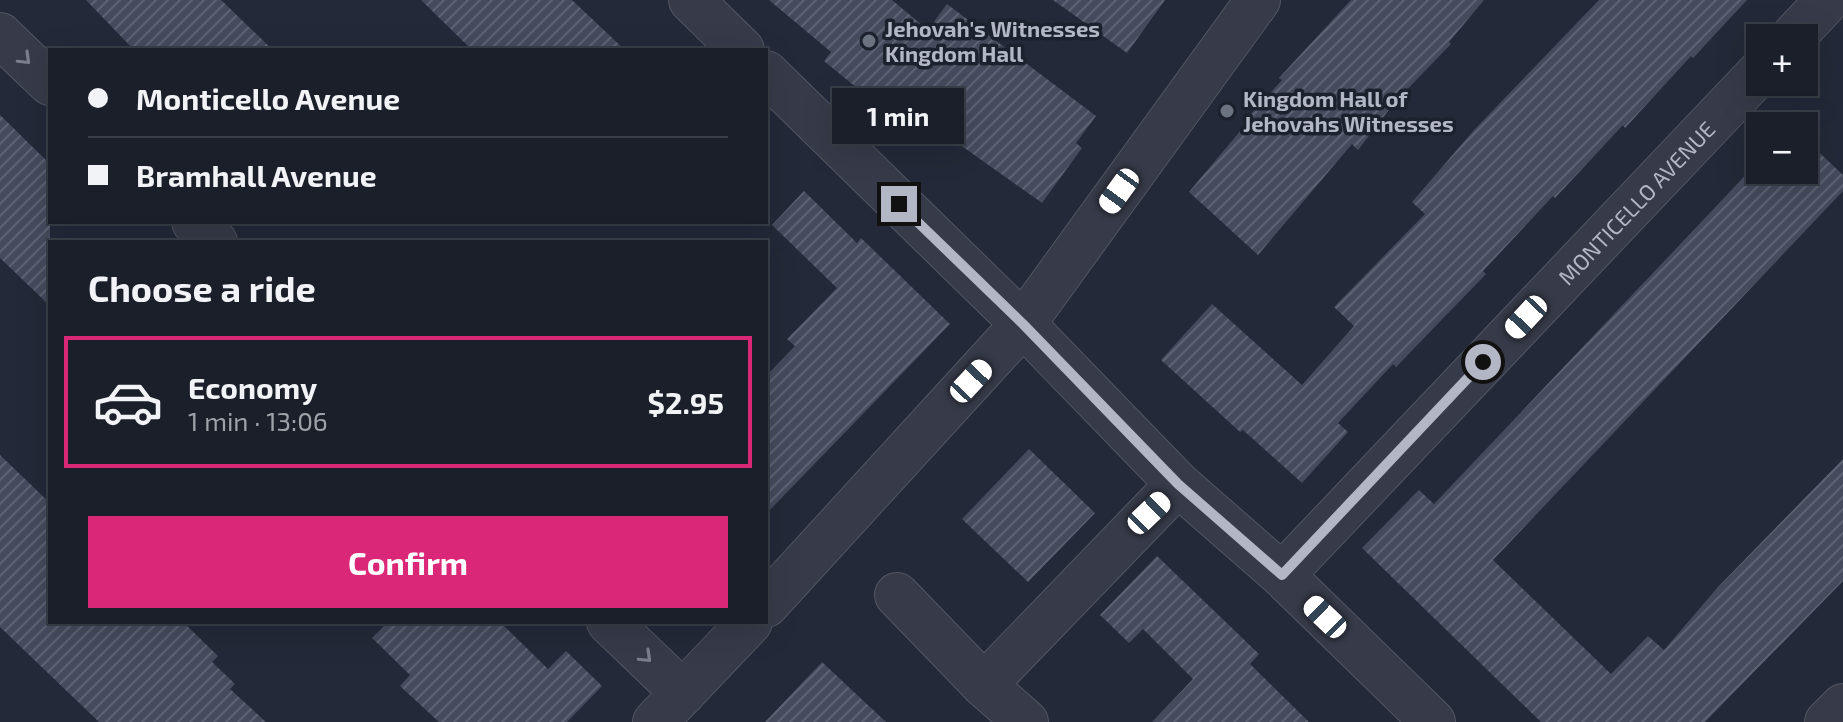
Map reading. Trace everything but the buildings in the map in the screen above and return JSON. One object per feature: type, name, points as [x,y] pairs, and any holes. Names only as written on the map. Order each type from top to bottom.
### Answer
[{"type":"street","points":[[691,0],[740,48]]},
{"type":"street","points":[[768,603],[1023,324],[1258,0]]},
{"type":"street","points":[[1805,24],[1828,0]]},
{"type":"street","points":[[0,35],[48,81]]},
{"type":"street","points":[[768,75],[1023,324],[1178,484],[1282,575],[1433,722]]},
{"type":"street","name":"MONTICELLO AVENUE","points":[[1282,575],[1746,87]]},
{"type":"street","points":[[196,224],[213,240]]},
{"type":"street","points":[[984,685],[1178,484]]},
{"type":"street","points":[[897,595],[984,685],[1026,722]]},
{"type":"street","points":[[610,624],[669,707],[748,624]]},
{"type":"street","points":[[1827,722],[1843,706]]},
{"type":"place","name":"Jehovah's Witnesses Kingdom Hall","points":[[869,41]]},
{"type":"place","name":"Kingdom Hall of Jehovahs Witnesses","points":[[1227,111]]},
{"type":"route","points":[[899,204],[1023,324],[1178,484],[1282,575],[1483,362]]}]
